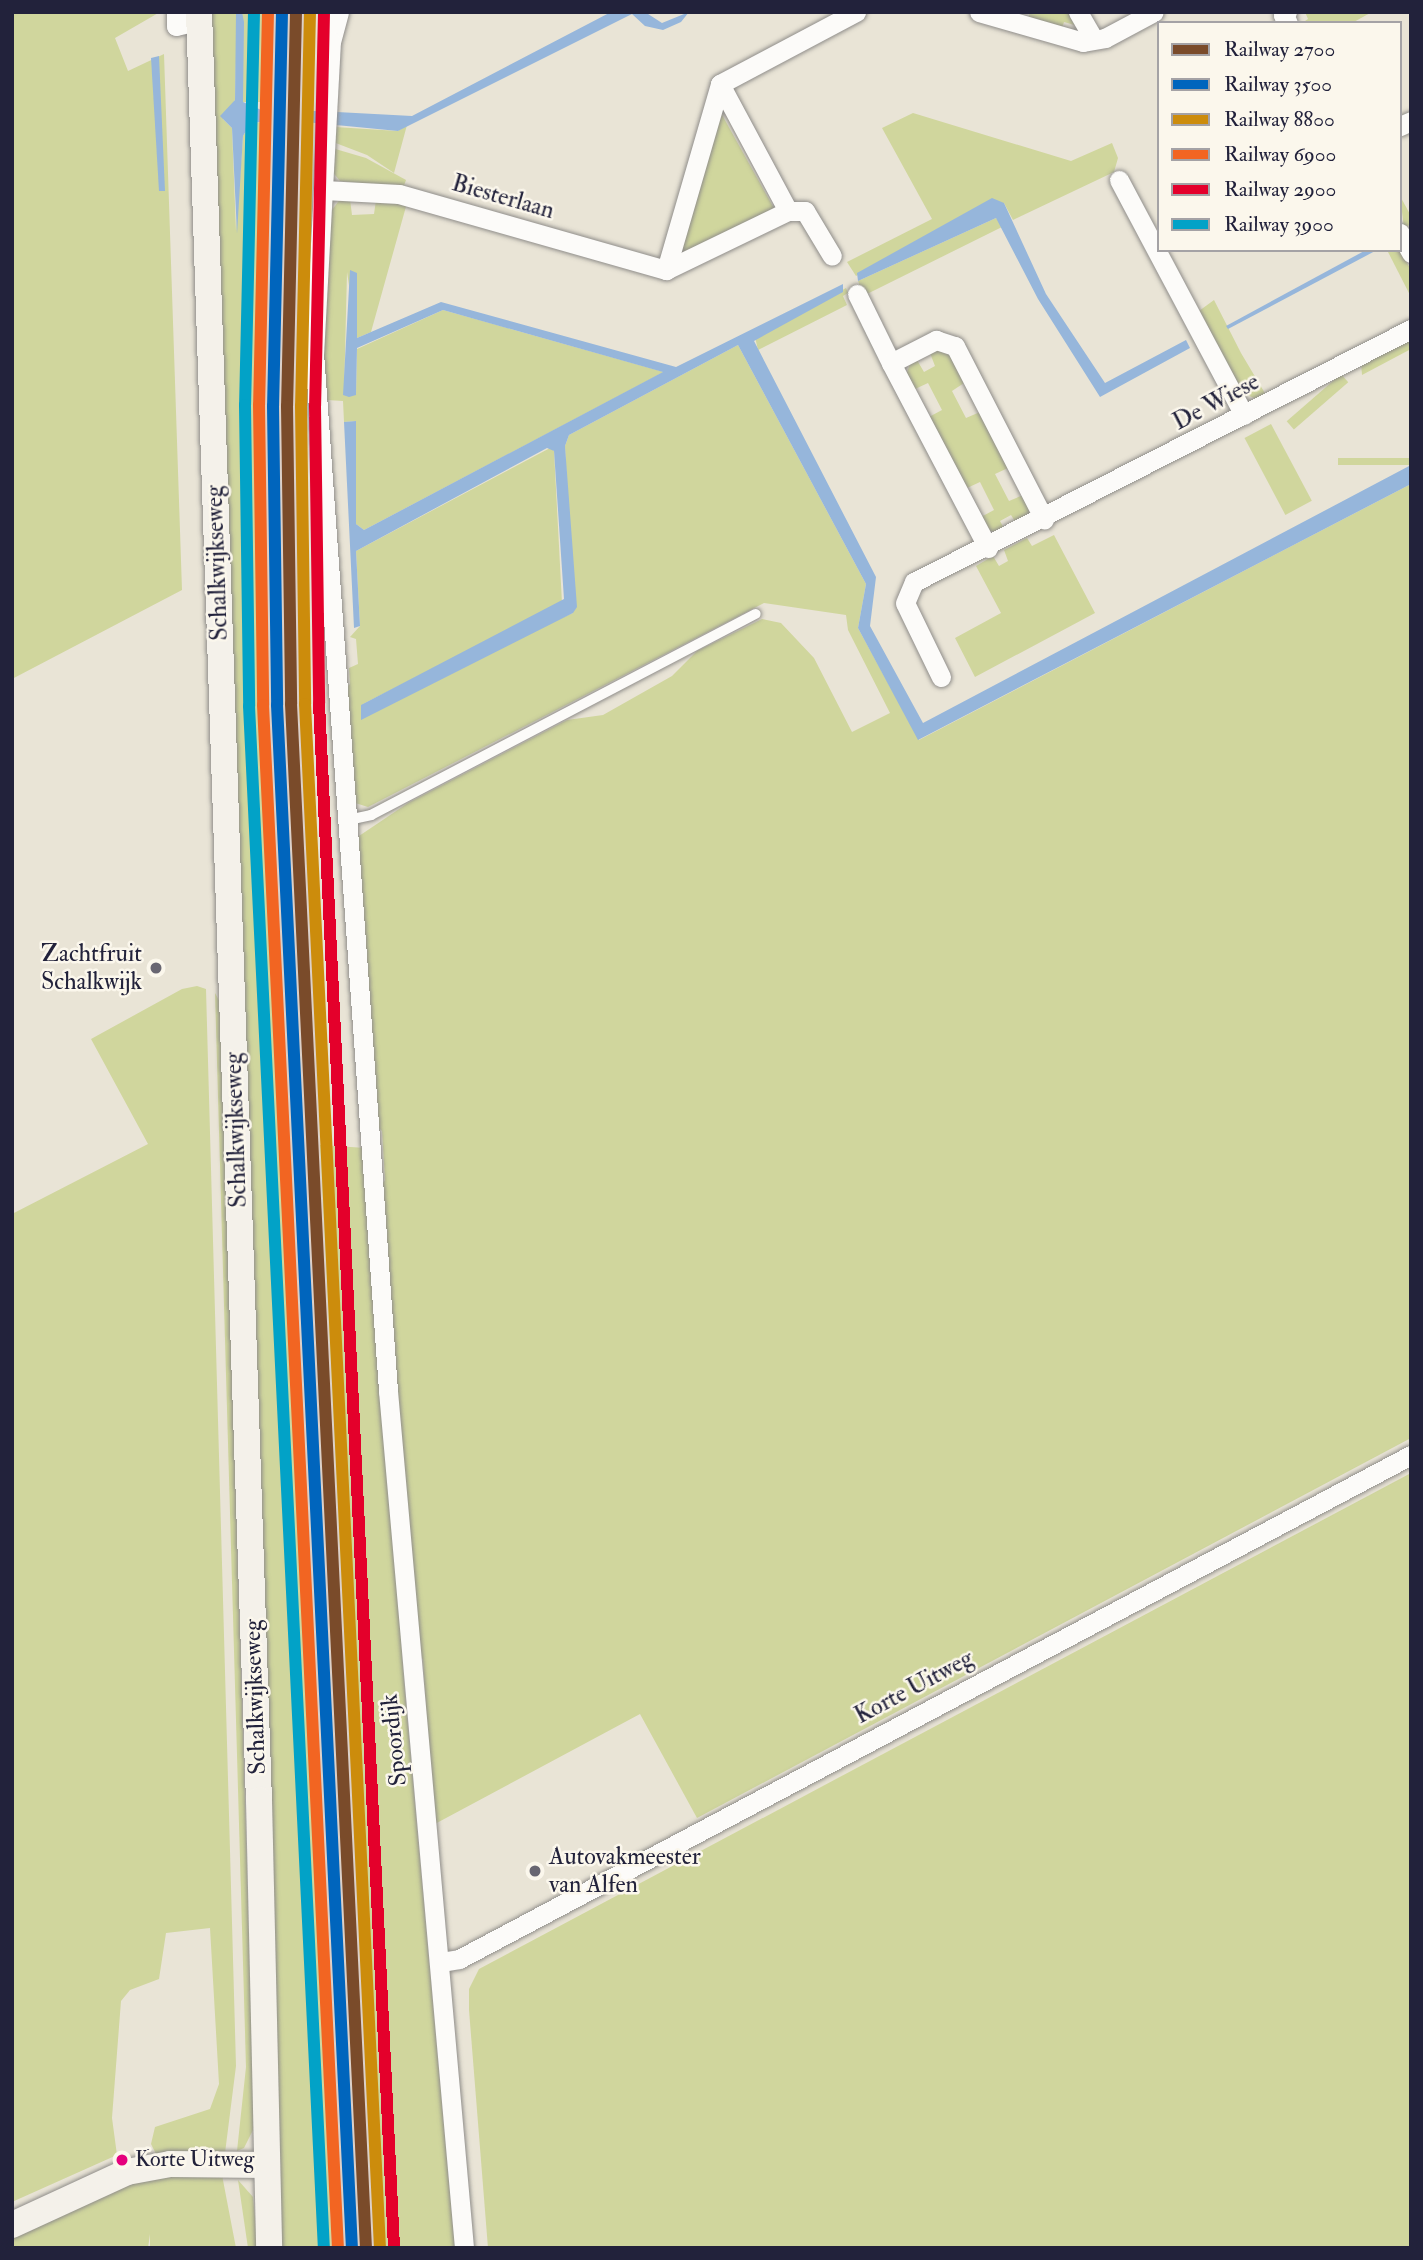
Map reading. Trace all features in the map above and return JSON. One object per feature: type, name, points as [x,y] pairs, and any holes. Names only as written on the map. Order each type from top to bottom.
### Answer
[{"type":"street","name":"Spoordijk","points":[[339,12],[331,40],[314,353],[394,1459],[441,1962],[464,2248]]},
{"type":"street","points":[[666,270],[720,85],[856,12]]},
{"type":"street","points":[[978,12],[1070,41],[1105,38],[1154,12]]},
{"type":"street","points":[[1078,12],[1093,38]]},
{"type":"street","name":"Schalkwijkseweg","points":[[187,18],[259,1800],[269,2248]]},
{"type":"street","points":[[720,85],[788,211]]},
{"type":"street","points":[[1119,180],[1157,249]]},
{"type":"street","name":"Biesterlaan","points":[[324,190],[400,194],[666,270]]},
{"type":"street","points":[[666,270],[788,211],[806,211],[832,256]]},
{"type":"street","points":[[1402,237],[1411,253]]},
{"type":"street","points":[[1159,252],[1244,415]]},
{"type":"street","points":[[857,294],[988,548]]},
{"type":"street","name":"De Wiese","points":[[942,677],[909,614],[906,592],[914,582],[988,548],[1411,329]]},
{"type":"street","points":[[891,363],[936,340],[955,346],[1044,519]]},
{"type":"street","name":"Korte Uitweg","points":[[441,1962],[459,1959],[1411,1455]]},
{"type":"street","points":[[12,2225],[127,2172],[170,2164],[267,2165]]},
{"type":"lane","points":[[348,820],[371,815],[756,614]]},
{"type":"shaded area","points":[[263,12],[307,12],[301,404],[306,719],[320,1145],[375,2248],[332,2248],[268,868],[259,468]]},
{"type":"green space","points":[[12,12],[160,12],[115,38],[128,71],[164,54],[182,590],[12,679]]},
{"type":"green space","points":[[211,12],[236,12],[235,100],[223,119],[232,128],[236,231],[243,136],[251,123],[262,122],[259,468],[268,868],[332,2248],[279,2248]]},
{"type":"green space","points":[[242,12],[262,12],[262,102],[242,102]]},
{"type":"green space","points":[[1030,12],[1071,12],[1078,26],[1064,22],[1061,31],[1028,20]]},
{"type":"green space","points":[[1305,12],[1372,12],[1356,21],[1305,21],[1308,19]]},
{"type":"green space","points":[[721,113],[775,210],[682,255],[681,245]]},
{"type":"green space","points":[[913,113],[1071,161],[1112,143],[1118,158],[1114,172],[1013,220],[1004,203],[856,276],[847,262],[932,219],[882,128]]},
{"type":"green space","points":[[407,125],[394,173],[367,155],[333,142],[335,127],[398,131]]},
{"type":"green space","points":[[332,148],[366,158],[406,180],[403,188],[340,181],[331,170]]},
{"type":"green space","points":[[341,198],[350,199],[352,215],[374,214],[376,200],[407,203],[371,332],[357,338],[347,272],[344,395],[356,395],[357,349],[443,310],[664,372],[364,530],[356,524],[356,421],[344,422],[343,401],[327,400],[322,382],[329,214]]},
{"type":"green space","points":[[1402,200],[1411,216],[1411,224],[1404,228]]},
{"type":"green space","points":[[996,218],[1004,226],[867,294],[860,286],[858,281]]},
{"type":"green space","points":[[1388,252],[1401,252],[1411,270],[1411,297]]},
{"type":"green space","points":[[846,288],[848,293],[843,296],[847,305],[758,350],[755,337]]},
{"type":"green space","points":[[1214,300],[1266,395],[1256,399],[1243,393],[1199,311]]},
{"type":"green space","points":[[1411,338],[1411,349],[1362,375],[1361,363]]},
{"type":"green space","points":[[738,345],[866,584],[858,628],[919,740],[1411,484],[1411,1438],[697,1818],[640,1714],[433,1825],[421,1716],[426,1710],[423,1659],[415,1654],[380,1187],[385,1180],[382,1131],[375,1124],[355,849],[359,836],[408,803],[567,720],[603,715],[672,676],[697,651],[762,619],[781,623],[814,658],[852,732],[890,713],[848,630],[846,615],[764,603],[368,807],[352,802],[344,690],[350,684],[349,668],[358,664],[356,639],[350,637],[360,626],[356,551],[550,448],[554,451],[562,603],[361,705],[573,613],[565,446],[569,435]]},
{"type":"green space","points":[[937,350],[950,354],[964,383],[952,391],[966,418],[980,412],[1008,468],[995,474],[1009,501],[1023,495],[1030,512],[1018,526],[1011,515],[1000,521],[1006,532],[988,531],[981,517],[994,510],[980,482],[965,489],[927,418],[942,410],[928,383],[913,390],[906,375],[910,364],[917,360],[924,372],[935,366],[930,353]]},
{"type":"green space","points":[[1341,374],[1348,382],[1294,430],[1287,421]]},
{"type":"green space","points":[[1271,424],[1312,501],[1285,515],[1245,438]]},
{"type":"green space","points":[[1338,458],[1411,458],[1411,465],[1338,465]]},
{"type":"green space","points":[[1054,535],[1095,613],[975,677],[955,638],[1001,613],[976,566],[993,556],[999,566],[1008,561],[1004,550],[1027,538],[1032,546]]},
{"type":"green space","points":[[197,986],[206,989],[236,2066],[225,2153],[156,2154],[151,2144],[155,2127],[210,2109],[219,2084],[210,1928],[166,1933],[159,1979],[130,1990],[121,2001],[112,2118],[117,2155],[12,2202],[12,1214],[148,1144],[91,1039],[182,989]]},
{"type":"green space","points":[[215,993],[221,1004],[253,2068],[253,2130],[244,2148],[237,2151],[246,2067]]},
{"type":"green space","points":[[320,1145],[366,1148],[405,1693],[455,2248],[375,2248]]},
{"type":"green space","points":[[1411,1473],[1411,2248],[488,2248],[469,2010],[469,1989],[479,1969]]},
{"type":"green space","points":[[222,2175],[236,2248],[150,2248],[150,2234],[148,2248],[12,2248],[12,2234],[91,2195],[155,2176]]},
{"type":"green space","points":[[238,2180],[253,2197],[258,2248],[248,2248]]},
{"type":"water","points":[[236,12],[242,12],[244,22],[243,102],[268,113],[267,121],[251,123],[243,136],[237,234],[232,128],[220,116],[235,100]]},
{"type":"water","points":[[611,12],[645,12],[662,23],[689,12],[681,22],[663,30],[645,26],[632,14],[398,131],[305,122],[308,111],[412,116]]},
{"type":"water","points":[[159,56],[165,191],[159,191],[151,58]]},
{"type":"water","points":[[992,198],[1004,203],[1046,294],[1105,383],[1186,340],[1190,348],[1100,397],[1038,299],[996,218],[858,281],[857,273]]},
{"type":"water","points":[[1362,252],[1373,252],[1228,329],[1226,326]]},
{"type":"water","points":[[350,270],[357,273],[357,338],[441,302],[676,367],[843,284],[843,292],[754,341],[876,577],[870,626],[923,723],[1411,465],[1411,484],[918,740],[858,628],[866,584],[738,345],[569,435],[565,446],[577,607],[573,613],[361,720],[361,705],[564,599],[554,451],[547,448],[356,551],[360,626],[354,628],[344,422],[356,421],[356,524],[364,530],[663,372],[443,310],[357,348],[356,395],[349,397],[343,395]]},
{"type":"rail line","name":"3900","points":[[254,12],[245,405],[249,706],[324,2248]]},
{"type":"rail line","name":"6900","points":[[268,12],[259,405],[263,705],[338,2248]]},
{"type":"rail line","name":"3500","points":[[282,12],[273,406],[277,705],[352,2248]]},
{"type":"rail line","name":"2700","points":[[296,12],[287,406],[291,704],[366,2248]]},
{"type":"rail line","name":"8800","points":[[310,12],[301,406],[305,704],[380,2247]]},
{"type":"rail line","name":"2900","points":[[324,13],[315,406],[319,703],[394,2247]]},
{"type":"place","name":"Zachtfruit Schalkwijk","points":[[156,968]]},
{"type":"place","name":"Autovakmeester van Alfen","points":[[535,1871]]},
{"type":"place","name":"Korte Uitweg","points":[[122,2160]]}]
